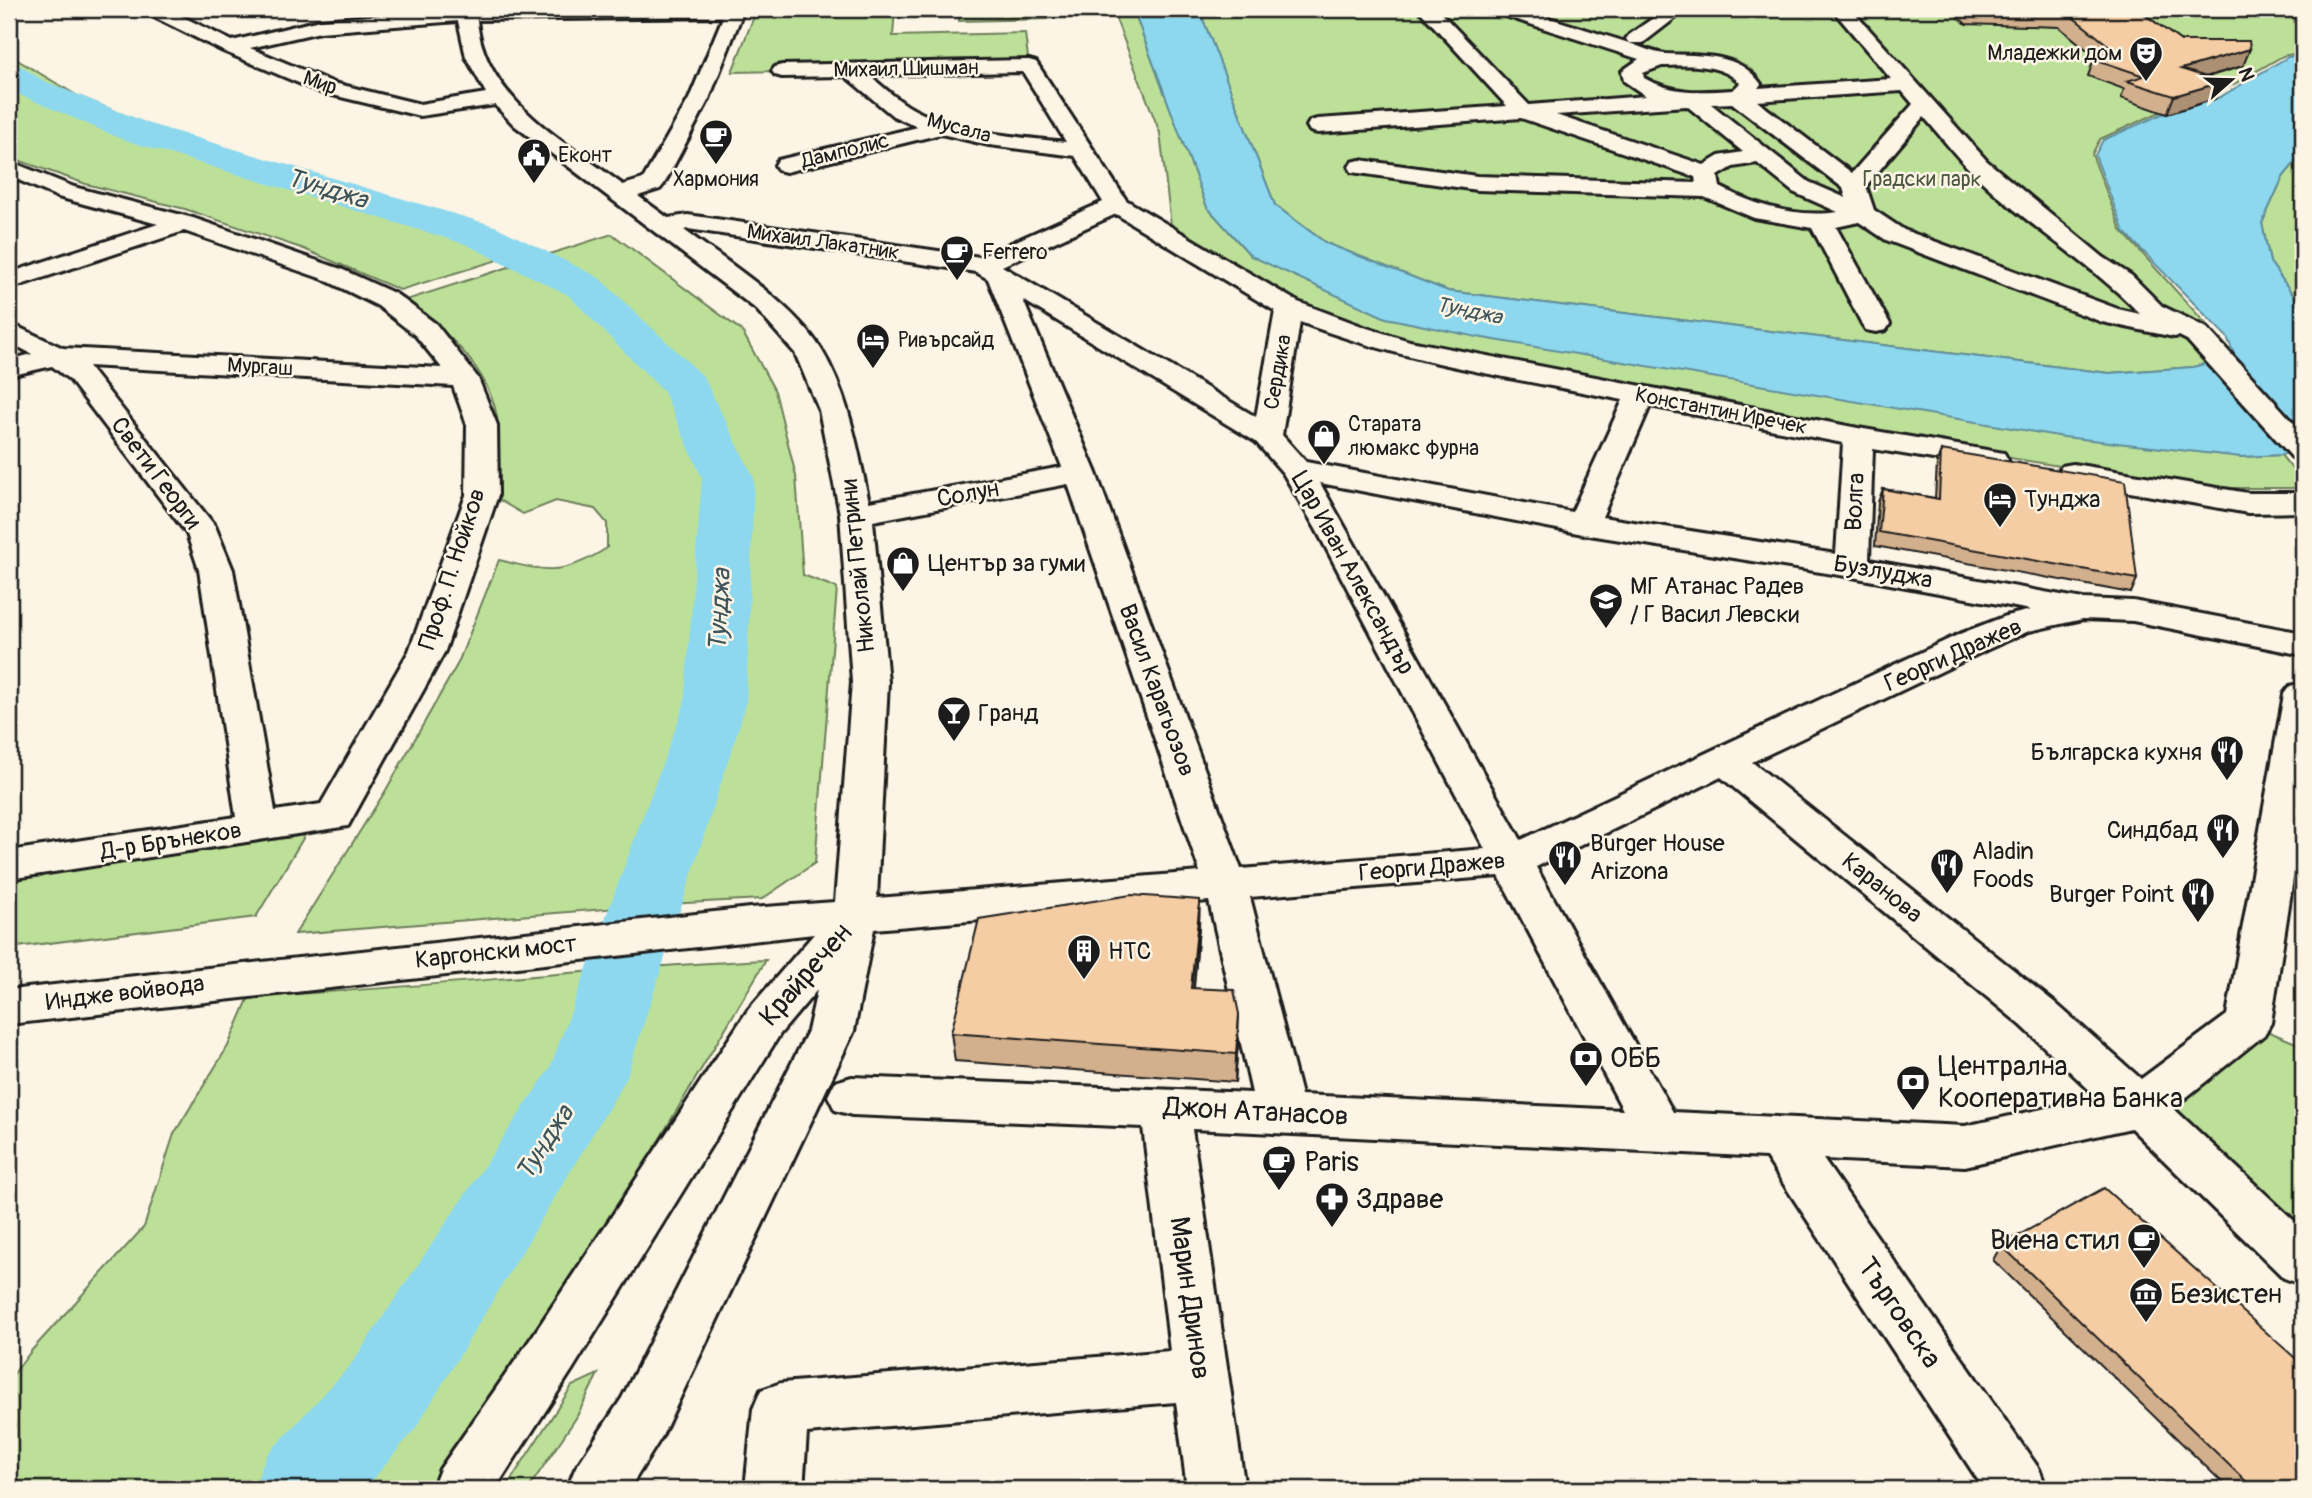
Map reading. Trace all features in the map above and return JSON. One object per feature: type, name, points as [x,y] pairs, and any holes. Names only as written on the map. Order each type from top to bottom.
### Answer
[{"type":"street","name":"Мир","points":[[153,9],[230,47],[327,88],[420,110],[498,98]]},
{"type":"street","points":[[1427,9],[1524,112],[1708,181],[1736,206],[1785,218],[1821,222],[1863,214]]},
{"type":"street","points":[[1503,9],[1662,60],[1700,61],[1738,71],[1751,84],[1738,97]]},
{"type":"street","points":[[1636,39],[1678,9]]},
{"type":"street","points":[[1841,9],[1979,166],[2094,261],[2123,281],[2153,312],[2197,334],[2303,451]]},
{"type":"street","points":[[230,47],[360,16],[467,12],[735,10],[699,99],[652,184],[619,194]]},
{"type":"street","name":"Николай Петрини","points":[[467,12],[477,64],[498,98],[522,120],[765,303],[808,351],[834,410],[856,514],[870,682],[855,917]]},
{"type":"street","points":[[1616,24],[1662,60]]},
{"type":"street","points":[[1662,60],[1636,67],[1631,76],[1634,81],[1654,92],[1692,100],[1801,187],[1863,214],[1895,235],[2111,316],[2197,334]]},
{"type":"street","name":"Михаил Шишман","points":[[782,71],[1029,66],[1082,150]]},
{"type":"street","name":"Мусала","points":[[850,70],[902,111],[944,127],[1023,145],[1082,150]]},
{"type":"street","points":[[1318,126],[1907,84]]},
{"type":"street","points":[[1738,97],[1854,185],[1863,214]]},
{"type":"street","points":[[1854,185],[1924,104]]},
{"type":"street","name":"Дамполис","points":[[786,165],[944,127]]},
{"type":"street","points":[[991,271],[1117,205],[1082,150]]},
{"type":"street","points":[[1360,167],[1477,183],[1708,181],[1727,161],[1761,156]]},
{"type":"street","name":"Проф. П. Нойков","points":[[9,168],[66,192],[184,223],[332,274],[387,300],[426,330],[464,378],[481,425],[482,495],[427,651],[334,816]]},
{"type":"street","name":"Константин Иречек","points":[[1117,205],[1289,308],[1357,334],[1406,348],[1858,437],[2248,503],[2303,503]]},
{"type":"street","name":"Михаил Лакатник","points":[[655,220],[688,222],[991,271]]},
{"type":"street","points":[[1821,222],[1877,324]]},
{"type":"street","points":[[9,281],[184,223]]},
{"type":"street","name":"Цар Иван Александър","points":[[991,271],[1267,436],[1296,469],[1659,1132]]},
{"type":"street","name":"Васил Карагьозов","points":[[991,271],[1080,473],[1226,885],[1282,1114]]},
{"type":"street","name":"Сердика","points":[[1267,436],[1289,308]]},
{"type":"street","name":"Свети Георги","points":[[9,331],[57,356],[80,374],[203,533],[215,570],[258,828]]},
{"type":"street","points":[[12,380],[57,356]]},
{"type":"street","name":"Мургаш","points":[[57,356],[464,378]]},
{"type":"street","points":[[1583,524],[1640,395]]},
{"type":"street","name":"Волга","points":[[1852,567],[1858,437]]},
{"type":"street","name":"Бузлуджа","points":[[1296,469],[1583,524],[1852,567],[2083,609],[2133,611],[2303,644]]},
{"type":"street","name":"Солун","points":[[856,514],[1080,473]]},
{"type":"street","name":"Георги Дражев","points":[[855,917],[1512,861],[2018,623],[2083,609]]},
{"type":"street","points":[[2140,1107],[2248,1023],[2303,694]]},
{"type":"street","name":"Каранова","points":[[1726,761],[2038,1014],[2303,1262]]},
{"type":"street","name":"Д-р Брънеков","points":[[9,865],[334,816]]},
{"type":"street","name":"Каргонски мост","points":[[242,979],[750,924],[855,917]]},
{"type":"street","name":"Крайречен","points":[[461,1489],[553,1352],[764,1022],[855,917]]},
{"type":"street","name":"Крайречен","points":[[596,1489],[642,1417],[831,1031],[855,917]]},
{"type":"street","name":"Индже войвода","points":[[9,1007],[242,979]]},
{"type":"street","name":"Джон Атанасов","points":[[852,1096],[1965,1146],[2140,1107]]},
{"type":"street","name":"Марин Дринов","points":[[1165,1108],[1216,1489]]},
{"type":"street","name":"Търговска","points":[[1780,1137],[2018,1489]]},
{"type":"street","points":[[774,1489],[781,1409],[1200,1374]]},
{"type":"green space","points":[[757,9],[895,9],[893,36],[1025,33],[1029,66],[732,72]]},
{"type":"green space","points":[[959,9],[1046,9],[1047,19],[959,21]]},
{"type":"green space","points":[[1112,9],[1133,9],[1207,207],[1251,256],[2241,457],[2281,455],[2303,482],[2303,488],[2232,488],[2145,480],[1864,434],[1411,344],[1309,311],[1172,234],[1160,133]]},
{"type":"green space","name":"Градски парк","points":[[1199,9],[2303,9],[2303,52],[2283,56],[2215,95],[2158,113],[2100,139],[2092,154],[2121,230],[2235,356],[2193,367],[2109,373],[1448,291],[1326,243],[1275,205]]},
{"type":"green space","points":[[9,55],[78,96],[161,130],[487,229],[527,251],[400,290],[304,249],[185,209],[86,184],[12,158],[9,156]]},
{"type":"green space","points":[[2303,153],[2303,309],[2270,262],[2262,223],[2283,177]]},
{"type":"green space","points":[[612,234],[742,331],[775,391],[796,476],[803,575],[837,588],[815,863],[762,899],[667,904],[295,934],[386,790],[458,663],[499,560],[554,569],[578,563],[607,548],[607,523],[595,509],[556,501],[523,514],[499,500],[498,424],[487,386],[477,369],[451,338],[406,300]]},
{"type":"green space","points":[[305,835],[256,917],[9,948],[9,880]]},
{"type":"green space","points":[[766,960],[482,1438],[447,1489],[9,1489],[9,1380],[32,1350],[144,1227],[174,1134],[228,1046],[249,997]]},
{"type":"green space","points":[[2248,1023],[2303,1046],[2303,1262],[2140,1107]]},
{"type":"green space","points":[[598,1374],[576,1418],[528,1489],[505,1489],[572,1386]]},
{"type":"water","points":[[1133,9],[1199,9],[1275,205],[1326,243],[1448,291],[2109,373],[2193,367],[2235,356],[2227,337],[2124,232],[2095,155],[2103,140],[2162,114],[2220,97],[2288,57],[2303,54],[2303,153],[2283,177],[2262,223],[2270,262],[2303,309],[2303,449],[2281,455],[2241,457],[2064,437],[1477,337],[1386,318],[1251,256],[1207,207]]},
{"type":"building","points":[[2000,9],[2137,9],[2181,41],[2249,41],[2250,49],[2181,69],[2222,82],[2174,96],[2127,81],[2144,76],[2094,59],[2118,53],[2065,11]]},
{"type":"building","name":"Тунджа","points":[[1941,450],[2125,481],[2137,579],[1879,532],[1883,489],[1939,499]]},
{"type":"building","name":"НТС","points":[[1131,895],[1200,900],[1191,988],[1234,990],[1239,1014],[1236,1054],[951,1033],[979,919]]},
{"type":"building","name":"Безистен","points":[[2104,1188],[2303,1365],[2303,1489],[2254,1489],[2001,1245]]},
{"type":"waterway","name":"Тунджа","points":[[9,73],[30,87],[137,132],[480,235],[583,286],[686,386],[728,478],[715,705],[586,1079],[383,1397],[302,1489]]},
{"type":"place","name":"Младежки дом","points":[[2146,83]]},
{"type":"place","name":"Хармония","points":[[716,166]]},
{"type":"place","name":"Еконт","points":[[534,185]]},
{"type":"place","name":"Ferrero","points":[[957,282]]},
{"type":"place","name":"Ривърсайд","points":[[873,370]]},
{"type":"place","name":"Старата люмакс фурна","points":[[1324,466]]},
{"type":"place","name":"Тунджа","points":[[2000,529]]},
{"type":"place","name":"Център за гуми","points":[[903,593]]},
{"type":"place","name":"МГ Атанас Радев / Г Васил Левски","points":[[1606,630]]},
{"type":"place","name":"Гранд","points":[[954,743]]},
{"type":"place","name":"Българска кухня","points":[[2227,782]]},
{"type":"place","name":"Синдбад","points":[[2223,860]]},
{"type":"place","name":"Burger House Arizona","points":[[1565,887]]},
{"type":"place","name":"Aladin Foods","points":[[1947,895]]},
{"type":"place","name":"Burger Point","points":[[2198,924]]},
{"type":"place","name":"НТС","points":[[1084,981]]},
{"type":"place","name":"ОББ","points":[[1586,1088]]},
{"type":"place","name":"Централна Кооперативна Банка","points":[[1913,1112]]},
{"type":"place","name":"Paris","points":[[1279,1192]]},
{"type":"place","name":"Здраве","points":[[1332,1229]]},
{"type":"place","name":"Виена стил","points":[[2144,1270]]},
{"type":"place","name":"Безистен","points":[[2146,1324]]}]
